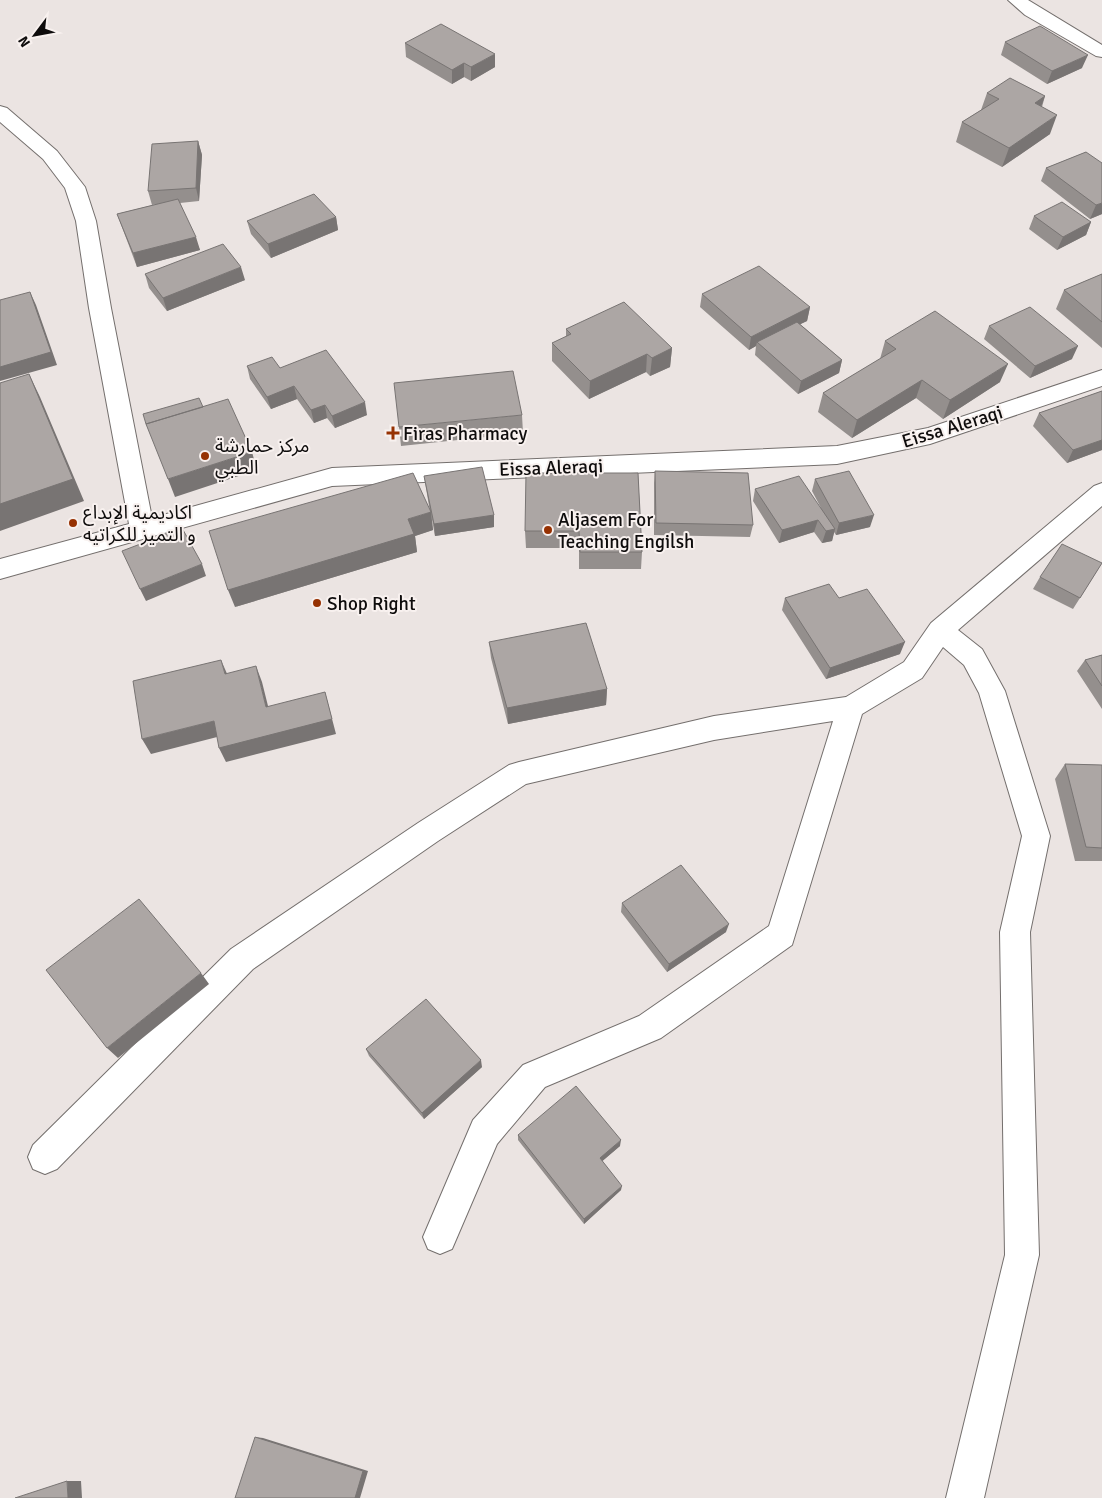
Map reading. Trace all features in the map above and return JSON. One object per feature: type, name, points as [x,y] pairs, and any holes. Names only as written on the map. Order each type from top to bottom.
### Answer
[{"type":"street","points":[[1017,0],[1031,11],[1102,52]]},
{"type":"street","points":[[0,112],[50,155],[75,187],[86,221],[102,318],[142,529]]},
{"type":"street","name":"Eissa Aleraqi","points":[[0,569],[332,477],[837,455],[930,436],[1102,378]]},
{"type":"street","points":[[45,1157],[242,959],[428,832],[519,774],[714,728],[851,707],[914,670],[940,630],[1102,492]]},
{"type":"street","points":[[940,630],[973,658],[992,691],[1036,836],[1016,932],[1022,1255],[965,1498]]},
{"type":"street","points":[[440,1237],[484,1132],[534,1076],[650,1027],[780,935],[851,707]]},
{"type":"building","points":[[441,24],[495,54],[471,67],[464,63],[452,70],[405,43]]},
{"type":"building","points":[[1040,26],[1088,55],[1052,71],[1005,42]]},
{"type":"building","points":[[1010,78],[1045,96],[1035,103],[1057,115],[1009,148],[962,122],[999,99],[987,93]]},
{"type":"building","points":[[198,141],[196,188],[148,191],[152,144]]},
{"type":"building","points":[[1086,152],[1102,163],[1102,203],[1096,205],[1046,168]]},
{"type":"building","points":[[314,194],[336,217],[268,244],[247,221]]},
{"type":"building","points":[[178,199],[196,237],[133,253],[117,214]]},
{"type":"building","points":[[1062,202],[1091,222],[1063,237],[1034,216]]},
{"type":"building","points":[[223,244],[241,267],[163,298],[145,274]]},
{"type":"building","points":[[759,266],[810,307],[751,337],[702,294]]},
{"type":"building","points":[[1102,274],[1102,322],[1064,290]]},
{"type":"building","points":[[30,292],[51,352],[0,367],[0,300]]},
{"type":"building","points":[[624,302],[672,348],[652,358],[647,354],[590,381],[552,343],[571,334],[566,329]]},
{"type":"building","points":[[1030,307],[1078,346],[1035,366],[989,326]]},
{"type":"building","points":[[935,311],[1008,364],[950,400],[922,380],[857,420],[823,393],[896,349],[885,341]]},
{"type":"building","points":[[797,322],[842,360],[801,381],[757,342]]},
{"type":"building","points":[[326,350],[365,402],[332,416],[325,405],[311,410],[294,386],[267,397],[247,366],[272,357],[280,368]]},
{"type":"building","points":[[513,371],[522,415],[399,427],[394,383]]},
{"type":"building","points":[[29,374],[73,479],[0,504],[0,383]]},
{"type":"building","points":[[1102,391],[1102,440],[1073,450],[1039,413]]},
{"type":"building","points":[[199,398],[203,407],[146,424],[143,414]]},
{"type":"building","name":"مركز حمارشة الطبي","points":[[228,399],[252,452],[168,479],[146,424]]},
{"type":"building","points":[[482,467],[494,515],[434,524],[424,476]]},
{"type":"building","points":[[655,471],[748,473],[753,525],[656,523]]},
{"type":"building","points":[[849,471],[874,515],[839,523],[815,479]]},
{"type":"building","points":[[413,473],[431,512],[408,519],[414,534],[228,590],[209,531]]},
{"type":"building","points":[[526,473],[638,473],[642,552],[580,552],[579,531],[525,531]]},
{"type":"building","points":[[799,476],[835,529],[826,531],[818,520],[782,530],[755,489]]},
{"type":"building","points":[[182,528],[202,564],[140,589],[122,551]]},
{"type":"building","points":[[1062,544],[1102,563],[1080,598],[1040,577]]},
{"type":"building","points":[[829,584],[839,598],[867,589],[905,642],[830,668],[785,598]]},
{"type":"building","points":[[586,623],[607,689],[507,708],[489,642]]},
{"type":"building","points":[[1102,655],[1102,686],[1085,660]]},
{"type":"building","points":[[221,660],[225,674],[256,666],[266,707],[325,692],[332,719],[219,748],[214,721],[142,739],[133,681]]},
{"type":"building","points":[[1065,764],[1102,765],[1102,848],[1086,847]]},
{"type":"building","points":[[681,865],[729,924],[669,964],[622,903]]},
{"type":"building","points":[[139,899],[201,973],[107,1048],[46,970]]},
{"type":"building","points":[[426,999],[481,1060],[422,1113],[366,1049]]},
{"type":"building","points":[[576,1086],[621,1140],[600,1158],[622,1186],[584,1219],[518,1135]]},
{"type":"building","points":[[255,1437],[363,1471],[355,1498],[235,1498]]},
{"type":"building","points":[[67,1481],[68,1498],[15,1498]]},
{"type":"place","name":"Firas Pharmacy","points":[[393,433]]},
{"type":"place","name":"مركز حمارشة الطبي","points":[[205,456]]},
{"type":"place","name":"اكاديمية الإبداع و التميز للكراتيه","points":[[73,523]]},
{"type":"place","name":"Aljasem For Teaching Engilsh","points":[[548,530]]},
{"type":"place","name":"Shop Right","points":[[317,603]]}]
